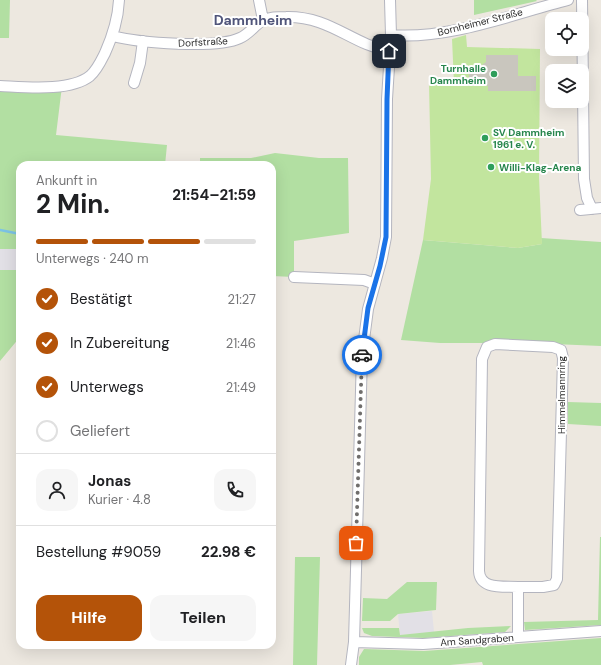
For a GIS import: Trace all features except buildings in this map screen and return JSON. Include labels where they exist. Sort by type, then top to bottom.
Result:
[{"type":"street","points":[[0,86],[55,86],[77,82],[87,78],[94,72],[113,36],[119,0]]},
{"type":"street","points":[[259,0],[262,20],[286,17],[313,20],[334,27],[379,49],[389,51]]},
{"type":"street","points":[[352,665],[354,642],[361,374],[366,322],[386,237],[387,99],[391,35],[390,0]]},
{"type":"street","name":"Bornheimer Straße","points":[[391,35],[435,34],[473,26],[568,0]]},
{"type":"street","points":[[582,0],[584,179],[587,198],[597,209]]},
{"type":"street","name":"Dorfstraße","points":[[113,36],[143,41],[177,43],[225,42],[241,38],[262,20]]},
{"type":"street","points":[[134,83],[140,63],[143,41]]},
{"type":"street","points":[[580,210],[597,209]]},
{"type":"street","points":[[294,277],[360,280],[375,284]]},
{"type":"street","name":"Himmelmannring","points":[[495,344],[553,347],[561,350],[563,358],[557,579],[554,584],[548,586],[518,587],[487,585],[482,582],[479,575],[482,359],[487,347],[495,344]]},
{"type":"street","points":[[518,587],[518,637]]},
{"type":"street","name":"Am Sandgraben","points":[[354,642],[423,644],[601,631]]},
{"type":"shaded area","points":[[0,249],[16,249],[16,270],[0,270]]},
{"type":"shaded area","points":[[432,611],[434,632],[400,635],[398,614]]},
{"type":"green space","points":[[0,0],[10,0],[9,38],[0,38]]},
{"type":"green space","points":[[474,0],[536,0],[537,1],[474,15]]},
{"type":"green space","name":"SV Dammheim 1961 e. V.","points":[[466,35],[467,47],[540,49],[539,177],[542,244],[518,248],[423,240],[431,179],[429,83],[454,83],[452,39]]},
{"type":"green space","points":[[0,86],[62,86],[56,135],[167,145],[165,161],[16,161],[16,249],[0,249]]},
{"type":"green space","points":[[275,153],[319,158],[348,158],[349,233],[294,241],[294,277],[276,276],[276,161],[200,161],[200,158],[251,158]]},
{"type":"green space","points":[[541,238],[601,242],[601,346],[529,343],[440,343],[401,340],[423,240],[518,248],[542,244]]},
{"type":"green space","points":[[0,270],[16,270],[16,342],[0,361]]},
{"type":"green space","points":[[568,402],[601,403],[601,426],[568,424]]},
{"type":"green space","points":[[600,537],[601,625],[525,630],[524,622],[598,620]]},
{"type":"green space","points":[[295,557],[320,557],[317,665],[293,665]]},
{"type":"green space","points":[[407,582],[437,582],[436,610],[398,614],[390,621],[362,621],[363,598],[387,599]]},
{"type":"green space","points":[[511,626],[505,632],[425,638],[372,636],[364,633],[362,628],[399,628],[400,635],[468,628]]},
{"type":"green space","points":[[601,638],[601,665],[483,665],[482,662],[450,665],[359,665],[359,657],[364,649],[424,651]]},
{"type":"waterway","points":[[0,230],[16,233]]},
{"type":"way so far","points":[[356,543],[362,355]]},
{"type":"place","name":"Turnhalle Dammheim","points":[[494,74]]},
{"type":"place","name":"SV Dammheim 1961 e. V.","points":[[485,138]]},
{"type":"place","name":"Willi-Klag-Arena","points":[[491,167]]},
{"type":"district","name":"Dammheim","points":[[253,20]]},
{"type":"route","points":[[362,355],[368,308],[380,266],[386,237],[387,99],[389,51]]}]
